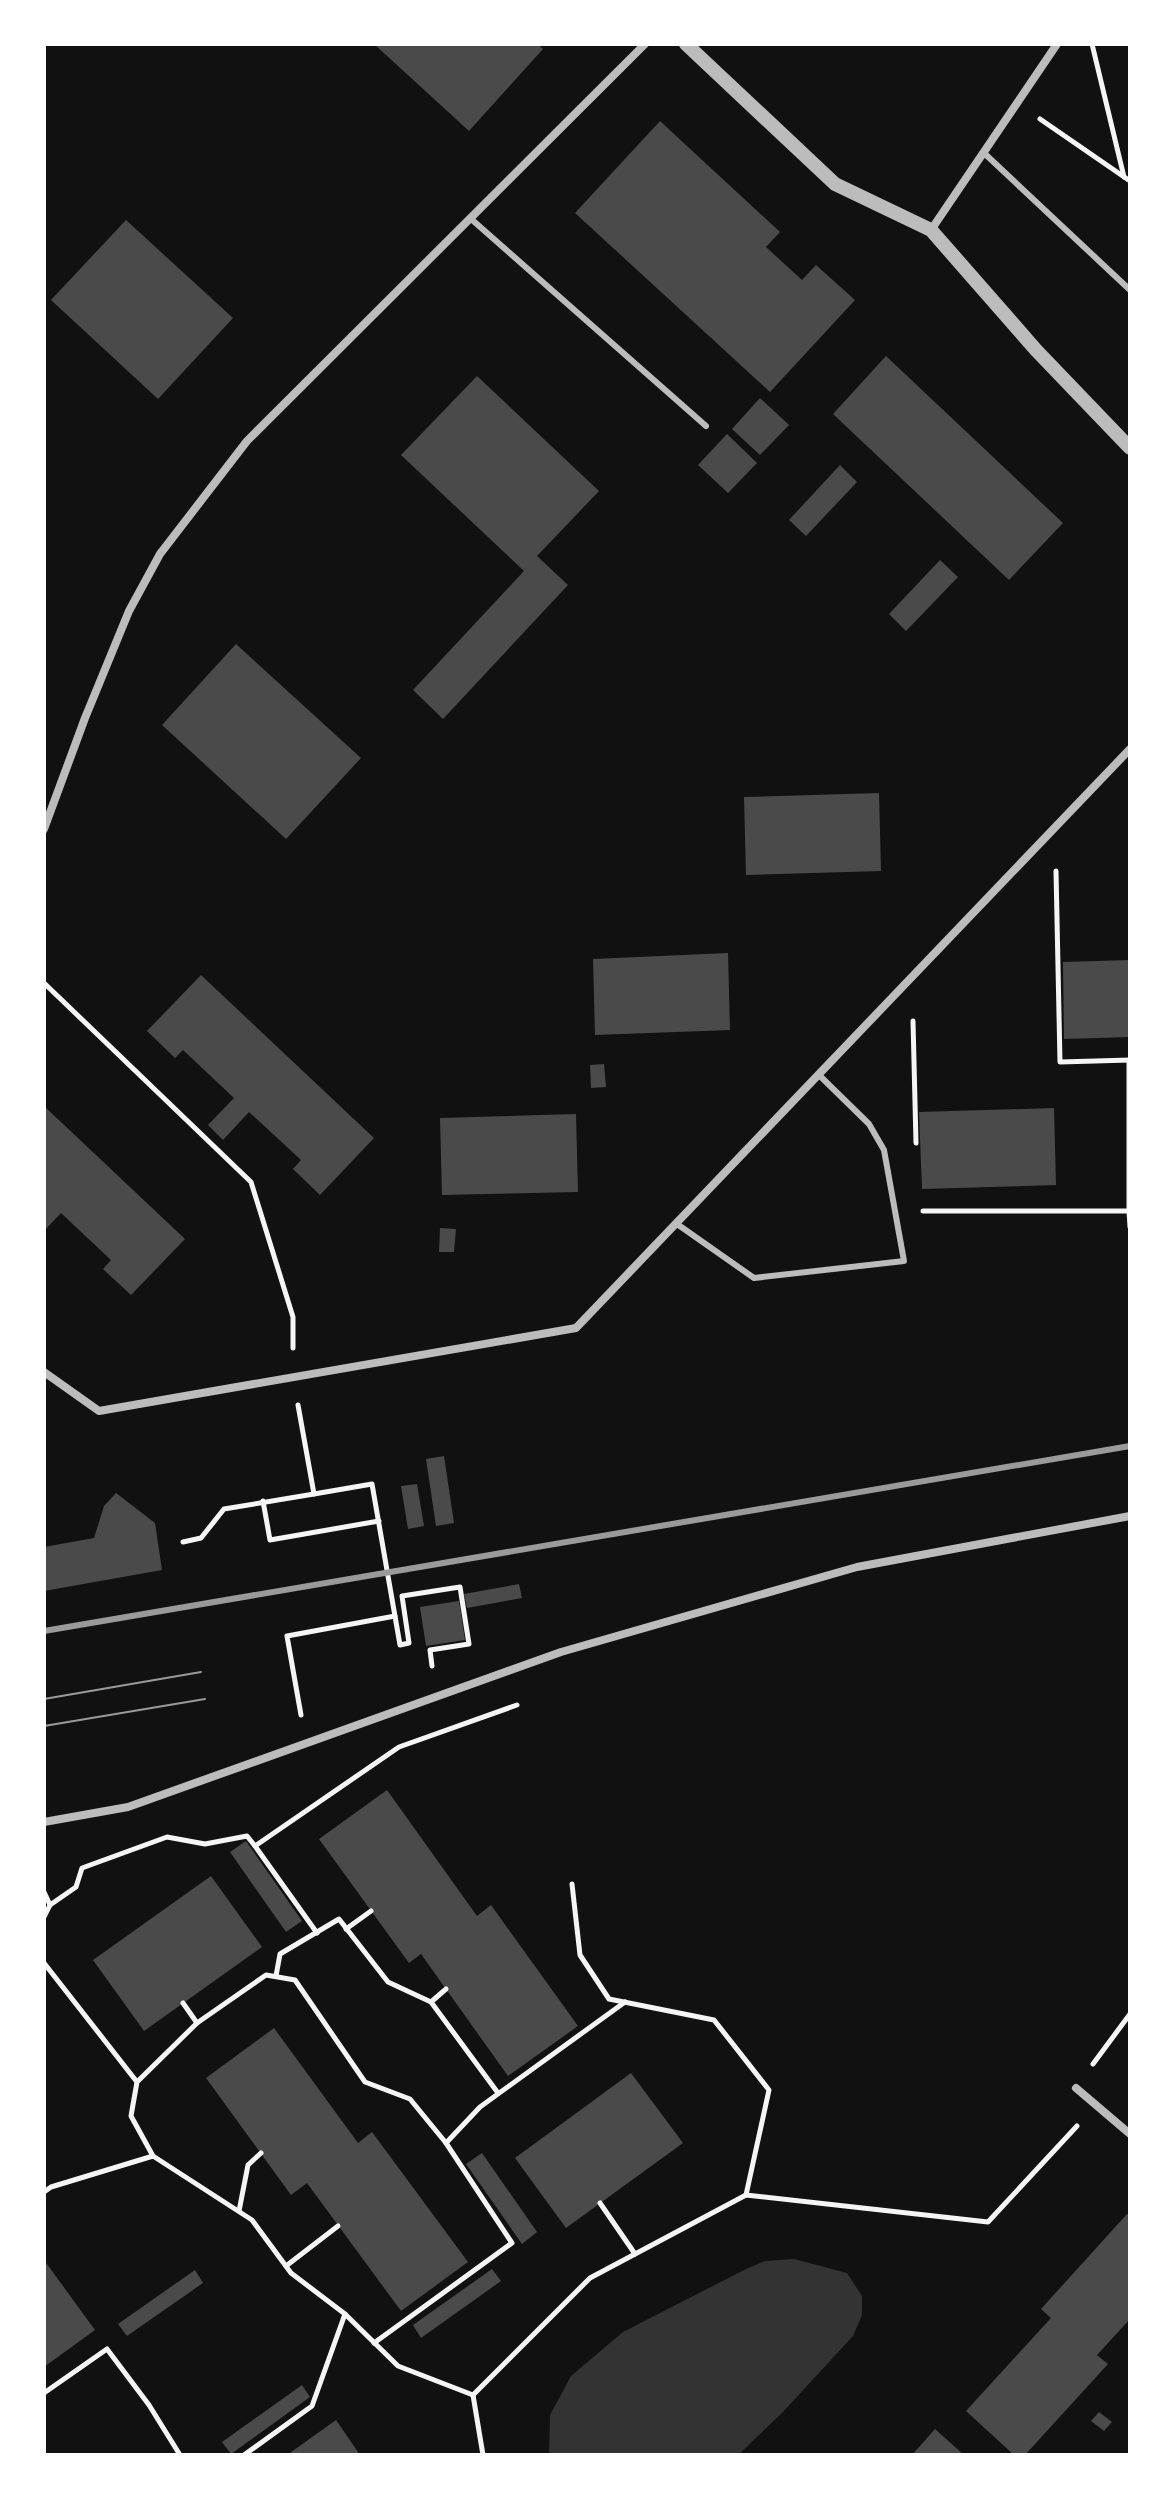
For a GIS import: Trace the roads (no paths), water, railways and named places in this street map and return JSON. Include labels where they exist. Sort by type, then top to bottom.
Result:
[{"type":"street","points":[[44,829],[124,624],[160,554],[247,441],[645,44]]},
{"type":"street","points":[[686,44],[835,184],[931,230],[1036,350],[1130,448]]},
{"type":"street","points":[[931,230],[1057,44]]},
{"type":"street","points":[[44,1372],[99,1411],[576,1328],[1130,749]]},
{"type":"street","points":[[44,1822],[128,1807],[561,1652],[857,1567],[1130,1516]]},
{"type":"street","points":[[1076,2088],[1130,2134]]},
{"type":"lane","points":[[984,153],[1130,290]]},
{"type":"lane","points":[[470,218],[706,426]]},
{"type":"lane","points":[[677,1224],[754,1278],[904,1261],[884,1150],[869,1124],[819,1075]]},
{"type":"tram line","points":[[44,1699],[201,1672]]},
{"type":"tram line","points":[[44,1726],[205,1699]]},
{"type":"railway","points":[[44,1631],[1130,1446]]}]
